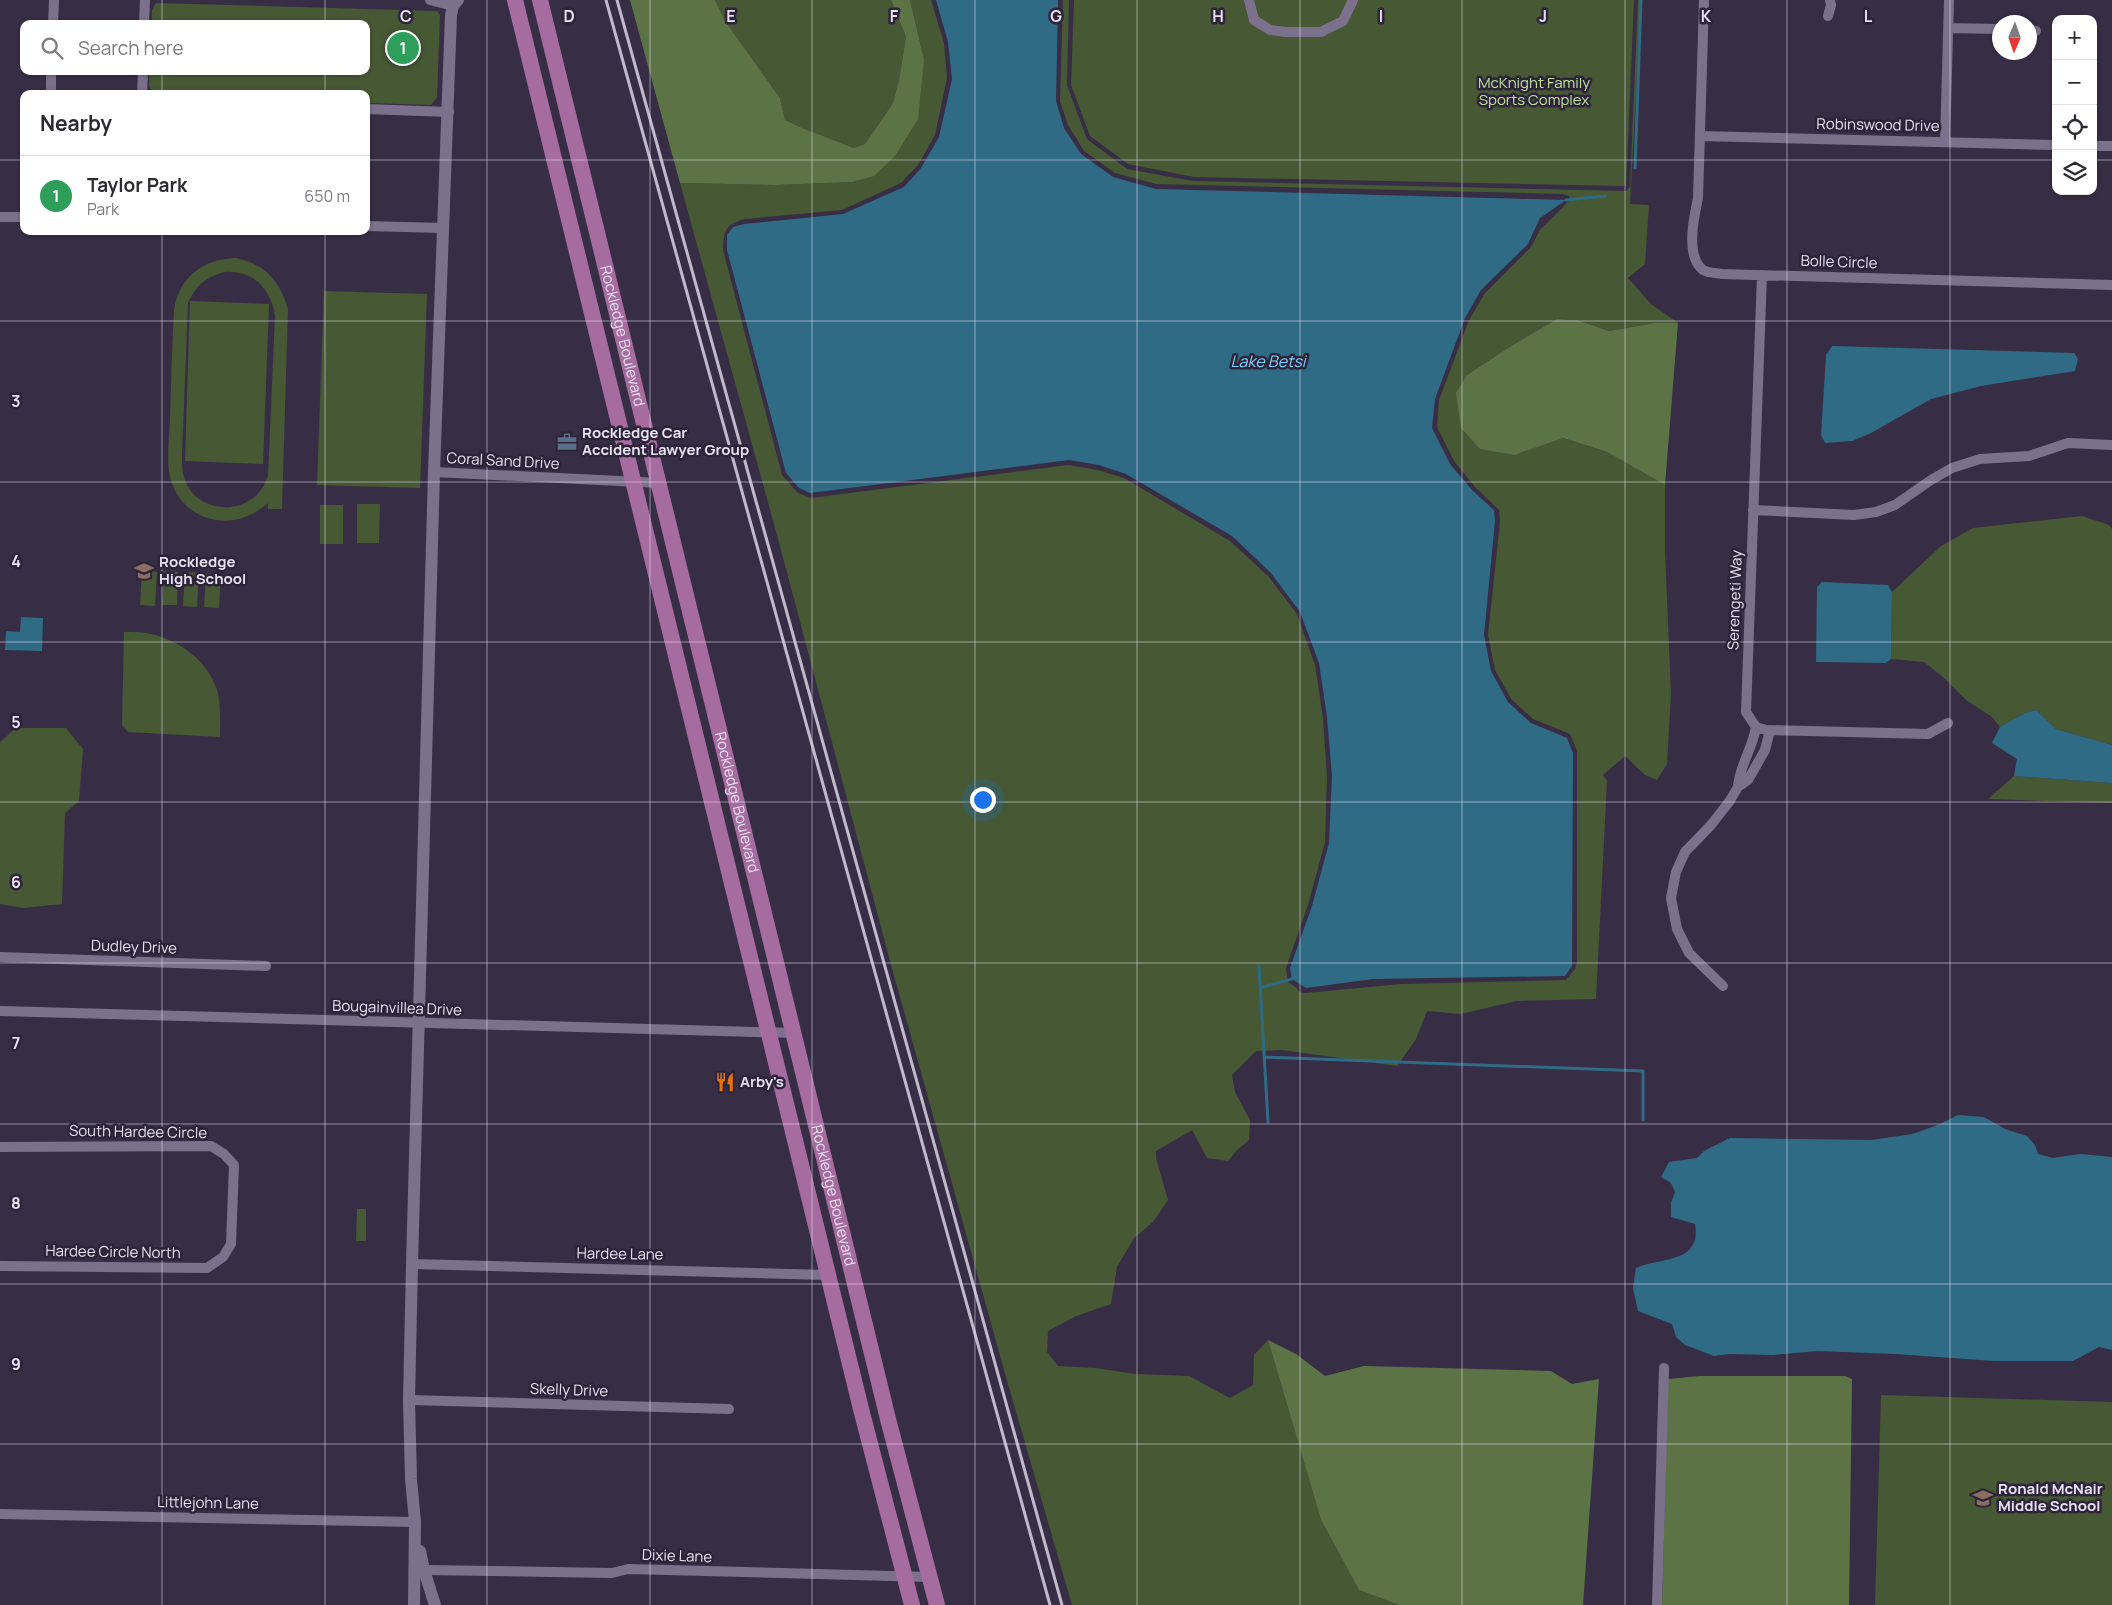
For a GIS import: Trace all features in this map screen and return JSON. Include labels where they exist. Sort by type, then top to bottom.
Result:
[{"type":"main road","name":"Rockledge Boulevard","points":[[515,0],[573,229],[828,1275],[912,1605]]},
{"type":"main road","name":"Rockledge Boulevard","points":[[540,0],[606,261],[861,1306],[937,1605]]},
{"type":"main road","points":[[573,229],[589,252],[597,259],[606,261]]},
{"type":"main road","points":[[584,275],[599,285],[619,316]]},
{"type":"main road","points":[[684,684],[697,700],[716,714]]},
{"type":"main road","points":[[700,752],[717,765],[734,786]]},
{"type":"main road","points":[[828,1275],[842,1283],[861,1306]]},
{"type":"street","points":[[53,20],[54,0]]},
{"type":"street","points":[[144,20],[145,0]]},
{"type":"street","points":[[430,0],[454,7],[434,472],[408,1400],[411,1479],[415,1522],[424,1570],[435,1605]]},
{"type":"street","points":[[1250,0],[1254,20],[1270,30],[1286,32],[1322,32],[1343,21],[1353,0]]},
{"type":"street","name":"Bolle Circle","points":[[1704,0],[1698,198],[1693,219],[1692,254],[1696,263],[1707,272],[2112,285]]},
{"type":"street","points":[[1828,16],[1831,6],[1830,0]]},
{"type":"street","points":[[1945,142],[1949,0]]},
{"type":"street","points":[[1949,28],[1992,29]]},
{"type":"street","points":[[51,75],[51,90]]},
{"type":"street","points":[[142,90],[143,75]]},
{"type":"street","points":[[370,108],[449,112]]},
{"type":"street","name":"Robinswood Drive","points":[[1700,136],[2052,145]]},
{"type":"street","points":[[2097,146],[2112,146]]},
{"type":"street","points":[[0,217],[20,217]]},
{"type":"street","points":[[370,226],[443,228]]},
{"type":"street","name":"Serengeti Way","points":[[1756,727],[1746,712],[1762,275]]},
{"type":"street","points":[[1753,510],[1854,514],[1876,512],[1895,505],[1952,468],[1980,459],[2028,456],[2068,443],[2112,445]]},
{"type":"street","name":"Coral Sand Drive","points":[[434,472],[660,483]]},
{"type":"street","points":[[1738,787],[1738,774],[1755,737],[1756,727],[1770,730],[1928,734],[1948,723]]},
{"type":"street","points":[[1723,986],[1704,970],[1689,953],[1677,929],[1671,898],[1676,872],[1686,852],[1711,825],[1738,787],[1748,780],[1765,750],[1770,730]]},
{"type":"street","name":"Dudley Drive","points":[[0,957],[266,966]]},
{"type":"street","name":"Bougainvillea Drive","points":[[0,1011],[794,1033]]},
{"type":"street","name":"South Hardee Circle","points":[[0,1147],[211,1146],[224,1154],[234,1165],[231,1244],[223,1257]]},
{"type":"street","name":"Hardee Circle North","points":[[0,1266],[207,1268],[223,1257]]},
{"type":"street","name":"Hardee Lane","points":[[412,1264],[828,1275]]},
{"type":"street","points":[[1657,1605],[1664,1368]]},
{"type":"street","name":"Skelly Drive","points":[[408,1400],[729,1409]]},
{"type":"street","name":"Littlejohn Lane","points":[[0,1514],[415,1522]]},
{"type":"street","points":[[414,1605],[415,1522]]},
{"type":"street","name":"Dixie Lane","points":[[424,1570],[612,1573],[628,1569],[929,1577]]},
{"type":"green space","points":[[630,0],[715,0],[725,21],[780,98],[785,120],[854,148],[865,144],[893,103],[906,37],[891,0],[910,0],[924,59],[918,119],[895,156],[874,176],[852,182],[776,185],[680,183]]},
{"type":"green space","points":[[715,0],[891,0],[906,37],[899,80],[893,103],[865,144],[854,148],[785,120],[780,98],[725,21]]},
{"type":"green space","points":[[910,0],[931,0],[944,43],[947,78],[935,135],[918,165],[901,183],[842,210],[744,219],[729,226],[725,233],[723,250],[782,475],[798,493],[811,498],[1068,465],[1098,470],[1124,478],[1230,541],[1268,576],[1297,614],[1315,665],[1323,718],[1327,777],[1325,842],[1308,905],[1286,968],[1288,982],[1297,988],[1299,992],[1306,993],[1401,984],[1566,980],[1575,969],[1577,962],[1577,751],[1570,734],[1533,719],[1511,699],[1495,670],[1488,635],[1500,522],[1499,510],[1475,487],[1454,461],[1437,427],[1439,400],[1469,320],[1485,293],[1531,247],[1540,230],[1570,200],[1569,196],[1563,194],[1156,184],[1115,173],[1084,151],[1068,125],[1060,101],[1063,0],[1069,0],[1067,85],[1087,139],[1127,169],[1193,181],[1626,191],[1630,187],[1638,0],[1641,0],[1630,204],[1649,205],[1645,264],[1628,278],[1651,304],[1678,323],[1655,323],[1609,331],[1577,320],[1557,319],[1467,375],[1515,455],[1562,438],[1607,452],[1665,485],[1665,552],[1671,694],[1667,764],[1657,780],[1645,775],[1625,756],[1603,775],[1607,781],[1596,999],[1517,1001],[1460,1014],[1427,1011],[1416,1039],[1397,1066],[1282,1050],[1256,1051],[1232,1075],[1235,1092],[1250,1120],[1249,1140],[1228,1161],[1207,1158],[1192,1130],[1156,1151],[1156,1158],[1168,1200],[1153,1222],[1134,1238],[1117,1267],[1111,1304],[1076,1316],[1048,1331],[1047,1352],[1058,1366],[1095,1368],[1136,1374],[1189,1376],[1230,1398],[1253,1385],[1254,1355],[1268,1340],[1321,1520],[1359,1590],[1399,1605],[1072,1605],[1006,1377],[890,961],[777,535],[680,183],[776,185],[852,182],[924,59]]},
{"type":"green space","name":"McKnight Family Sports Complex","points":[[1074,0],[1634,0],[1626,186],[1194,177],[1128,164],[1090,136],[1071,85]]},
{"type":"green space","points":[[156,3],[437,11],[440,15],[437,97],[431,105],[370,103],[370,90],[151,90],[149,75],[370,75],[370,20],[152,20],[152,10]]},
{"type":"green space","points":[[236,258],[263,269],[281,290],[288,309],[282,509],[268,509],[268,503],[244,518],[224,521],[202,516],[185,504],[173,486],[169,471],[168,454],[174,310],[177,298],[181,288],[194,272],[203,266],[224,259]],"holes":[[[224,272],[234,272],[252,278],[265,289],[273,306],[275,316],[268,476],[261,490],[253,498],[233,507],[224,507],[215,506],[199,499],[192,493],[183,474],[182,455],[188,303],[202,283]]]},
{"type":"green space","points":[[324,291],[427,294],[420,488],[317,485]]},
{"type":"green space","points":[[190,301],[269,304],[263,464],[185,461]]},
{"type":"green space","points":[[1557,319],[1577,320],[1609,331],[1655,323],[1678,323],[1665,485],[1607,452],[1563,438],[1515,455],[1480,449],[1461,428],[1456,393],[1467,375]]},
{"type":"green space","points":[[357,504],[380,504],[379,543],[357,543]]},
{"type":"green space","points":[[320,505],[343,505],[343,544],[320,544]]},
{"type":"green space","points":[[2082,516],[2109,525],[2112,529],[2112,745],[2056,729],[2036,710],[2025,713],[2000,727],[1992,717],[1966,700],[1942,676],[1924,662],[1891,659],[1892,592],[1941,546],[1973,528]]},
{"type":"green space","points":[[142,571],[157,572],[155,606],[140,605]]},
{"type":"green space","points":[[164,571],[178,572],[177,605],[162,605]]},
{"type":"green space","points":[[185,572],[199,573],[197,607],[183,606]]},
{"type":"green space","points":[[206,573],[221,574],[219,608],[204,607]]},
{"type":"green space","points":[[124,632],[145,633],[162,637],[182,647],[200,661],[213,680],[217,690],[220,707],[220,737],[128,732],[122,725]]},
{"type":"green space","points":[[16,728],[66,728],[83,749],[79,801],[65,813],[62,904],[23,908],[0,904],[0,742]]},
{"type":"green space","points":[[2014,776],[2112,783],[2112,803],[1988,799]]},
{"type":"green space","points":[[357,1209],[366,1209],[366,1241],[356,1241]]},
{"type":"green space","points":[[1268,1340],[1296,1354],[1325,1376],[1364,1366],[1551,1371],[1572,1384],[1599,1379],[1583,1605],[1399,1605],[1359,1590],[1321,1520]]},
{"type":"green space","points":[[1700,1376],[1845,1376],[1852,1379],[1849,1605],[1662,1605],[1668,1379]]},
{"type":"green space","name":"Ronald McNair Middle School","points":[[1881,1395],[2112,1402],[2112,1605],[1875,1605]]},
{"type":"water","name":"Lake Betsi","points":[[936,0],[1058,0],[1056,101],[1064,128],[1081,154],[1113,177],[1156,189],[1566,200],[1540,218],[1528,244],[1481,290],[1465,318],[1435,399],[1432,428],[1450,464],[1472,490],[1494,510],[1495,521],[1484,635],[1491,671],[1508,702],[1531,723],[1567,738],[1573,753],[1572,966],[1565,976],[1373,979],[1306,988],[1292,979],[1290,968],[1312,906],[1329,843],[1332,776],[1327,717],[1319,663],[1300,612],[1271,573],[1232,536],[1126,474],[1099,465],[1069,460],[810,493],[799,488],[786,473],[727,250],[727,235],[733,227],[744,224],[843,214],[904,187],[921,168],[939,137],[952,79],[948,42]]},
{"type":"water","points":[[1832,346],[2074,353],[2078,359],[2075,371],[1981,386],[1931,399],[1871,433],[1852,441],[1825,443],[1821,435],[1826,355]]},
{"type":"water","points":[[1822,582],[1888,585],[1892,592],[1891,659],[1886,663],[1816,662],[1817,587]]},
{"type":"water","points":[[21,617],[43,618],[42,651],[5,650],[6,631],[20,632]]},
{"type":"water","points":[[2036,710],[2056,729],[2112,745],[2112,783],[2014,776],[2017,759],[1992,743],[2000,727],[2025,713]]},
{"type":"water","points":[[1958,1115],[1984,1117],[2005,1129],[2027,1136],[2035,1145],[2038,1154],[2053,1158],[2080,1154],[2112,1157],[2112,1350],[2099,1347],[2073,1361],[1994,1361],[1818,1351],[1773,1355],[1729,1354],[1714,1356],[1685,1345],[1676,1337],[1672,1324],[1638,1311],[1633,1288],[1636,1268],[1686,1253],[1692,1246],[1695,1237],[1695,1224],[1671,1217],[1671,1203],[1675,1192],[1671,1183],[1661,1177],[1669,1162],[1697,1158],[1704,1151],[1730,1138],[1871,1140],[1913,1134]]},
{"type":"waterway","points":[[1635,168],[1641,0]]},
{"type":"waterway","points":[[1566,200],[1605,196]]},
{"type":"waterway","points":[[1259,966],[1268,1122]]},
{"type":"waterway","points":[[1260,988],[1292,979]]},
{"type":"waterway","points":[[1264,1057],[1643,1071],[1643,1120]]},
{"type":"railway","points":[[606,0],[1050,1605]]},
{"type":"railway","points":[[617,0],[1062,1605]]},
{"type":"place","name":"Taylor Park","points":[[403,48]]},
{"type":"place","name":"Rockledge Car Accident Lawyer Group","points":[[567,442]]},
{"type":"place","name":"Rockledge High School","points":[[144,571]]},
{"type":"place","name":"Arby's","points":[[725,1082]]},
{"type":"place","name":"Ronald McNair Middle School","points":[[1983,1498]]}]
